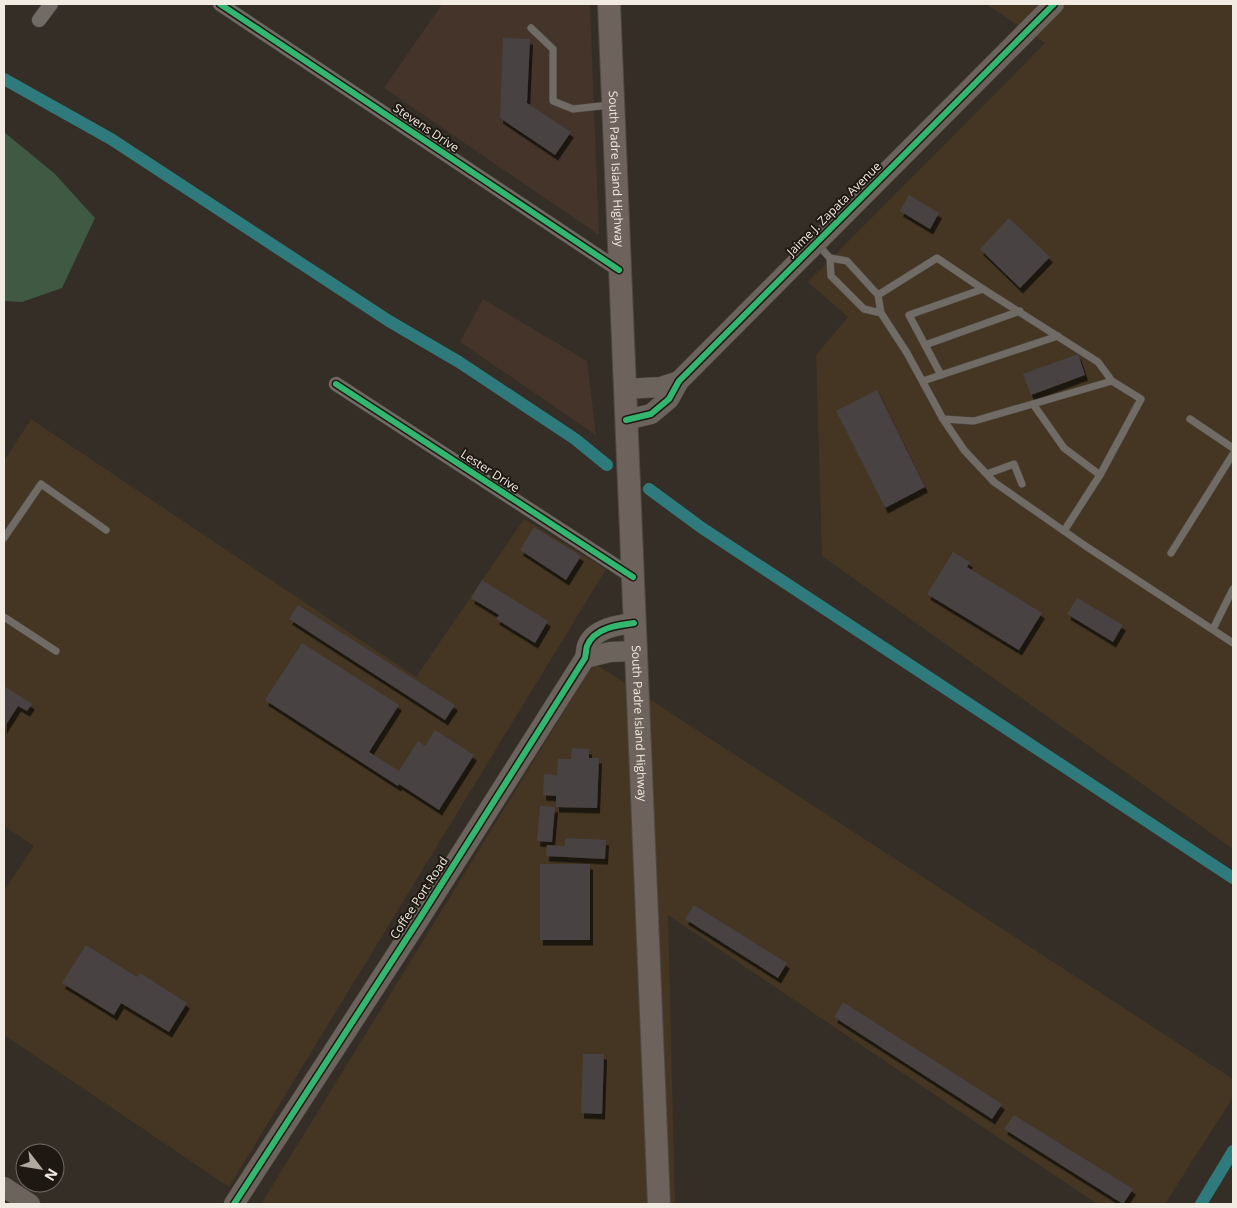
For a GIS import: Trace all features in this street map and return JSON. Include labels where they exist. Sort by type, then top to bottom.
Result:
[{"type":"main road","name":"South Padre Island Highway","points":[[609,4],[659,1204]]},
{"type":"street","points":[[39,20],[51,4]]},
{"type":"street","name":"Stevens Drive","points":[[220,4],[619,270]]},
{"type":"street","name":"Jaime J. Zapata Avenue","points":[[626,420],[651,414],[669,399],[679,381],[1054,4]]},
{"type":"street","points":[[624,389],[661,387],[679,381]]},
{"type":"street","name":"Lester Drive","points":[[336,384],[633,577]]},
{"type":"street","name":"Coffee Port Road","points":[[234,1204],[420,918],[585,658],[587,644],[598,633],[609,627],[634,622]]},
{"type":"street","points":[[585,658],[610,652],[635,650]]},
{"type":"street","points":[[4,1187],[30,1204]]},
{"type":"lane","points":[[531,28],[553,49],[553,101],[572,109],[613,105]]},
{"type":"lane","points":[[816,243],[830,258],[847,261],[878,295],[881,313],[907,352],[943,419],[964,450],[994,482],[1064,531],[1233,643]]},
{"type":"lane","points":[[830,258],[831,276],[864,309],[881,313]]},
{"type":"lane","points":[[878,295],[937,258],[1098,362],[1112,381],[1141,399],[1100,475],[1064,531]]},
{"type":"lane","points":[[941,375],[909,314],[983,289]]},
{"type":"lane","points":[[925,344],[1020,311]]},
{"type":"lane","points":[[923,381],[1058,336]]},
{"type":"lane","points":[[943,419],[974,421],[1112,381]]},
{"type":"lane","points":[[1033,404],[1064,448],[1100,475]]},
{"type":"lane","points":[[1190,419],[1233,448]]},
{"type":"lane","points":[[1171,553],[1233,454]]},
{"type":"lane","points":[[987,474],[1014,464],[1022,484]]},
{"type":"lane","points":[[4,538],[41,484],[106,530]]},
{"type":"lane","points":[[1213,630],[1233,589]]},
{"type":"lane","points":[[4,617],[56,651]]},
{"type":"shaded area","points":[[442,4],[590,4],[599,235],[384,88]]},
{"type":"shaded area","points":[[986,4],[1233,4],[1233,849],[822,556],[816,355],[848,317],[808,282],[1045,43]]},
{"type":"shaded area","points":[[483,299],[587,361],[596,435],[460,342]]},
{"type":"shaded area","points":[[31,419],[416,677],[524,519],[606,569],[229,1187],[4,1035],[4,891],[34,846],[4,826],[4,461]]},
{"type":"shaded area","points":[[594,663],[1233,1079],[1233,1097],[1165,1204],[1097,1204],[668,915],[675,1204],[261,1204]]},
{"type":"green space","points":[[4,132],[55,174],[95,218],[62,288],[22,302],[4,301]]},
{"type":"building","points":[[503,38],[530,39],[527,103],[571,132],[555,155],[500,118]]},
{"type":"building","points":[[909,195],[939,213],[930,229],[900,211]]},
{"type":"building","points":[[1009,218],[1050,257],[1020,288],[980,249]]},
{"type":"building","points":[[1078,354],[1085,375],[1031,395],[1023,374]]},
{"type":"building","points":[[877,390],[925,487],[885,508],[836,411]]},
{"type":"building","points":[[534,527],[581,556],[566,580],[520,550]]},
{"type":"building","points":[[953,552],[970,562],[967,567],[1042,613],[1019,650],[927,594]]},
{"type":"building","points":[[482,580],[548,621],[535,643],[496,619],[499,615],[471,598]]},
{"type":"building","points":[[1077,598],[1123,625],[1113,642],[1067,614]]},
{"type":"building","points":[[298,605],[455,705],[445,720],[289,619]]},
{"type":"building","points":[[302,643],[399,705],[369,752],[399,771],[418,741],[425,746],[435,730],[474,755],[439,810],[399,784],[398,786],[265,700]]},
{"type":"building","points":[[4,686],[32,704],[27,711],[18,706],[4,728]]},
{"type":"building","points":[[572,748],[589,749],[589,758],[599,758],[597,808],[556,807],[556,796],[543,795],[544,774],[557,775],[558,759],[571,759]]},
{"type":"building","points":[[540,806],[555,807],[552,842],[537,841]]},
{"type":"building","points":[[565,838],[606,840],[605,859],[546,856],[547,845],[565,846]]},
{"type":"building","points":[[540,864],[590,864],[590,940],[540,940]]},
{"type":"building","points":[[694,905],[787,963],[778,978],[685,919]]},
{"type":"building","points":[[86,945],[137,977],[140,973],[187,1003],[169,1032],[121,1003],[114,1015],[62,983]]},
{"type":"building","points":[[843,1002],[1002,1104],[992,1119],[834,1017]]},
{"type":"building","points":[[583,1054],[604,1054],[602,1114],[581,1113]]},
{"type":"building","points":[[1014,1115],[1133,1189],[1123,1204],[1004,1129]]},
{"type":"waterway","points":[[4,79],[111,139],[389,321],[459,362],[575,439],[607,465]]},
{"type":"waterway","points":[[649,489],[702,528],[1233,878]]},
{"type":"waterway","points":[[1201,1204],[1233,1151]]},
{"type":"cycle path","points":[[220,4],[619,270]]},
{"type":"cycle path","points":[[626,420],[651,414],[669,399],[679,381],[1054,4]]},
{"type":"cycle path","points":[[336,384],[633,577]]},
{"type":"cycle path","points":[[234,1204],[420,918],[585,658],[590,640],[607,628],[634,623]]}]
